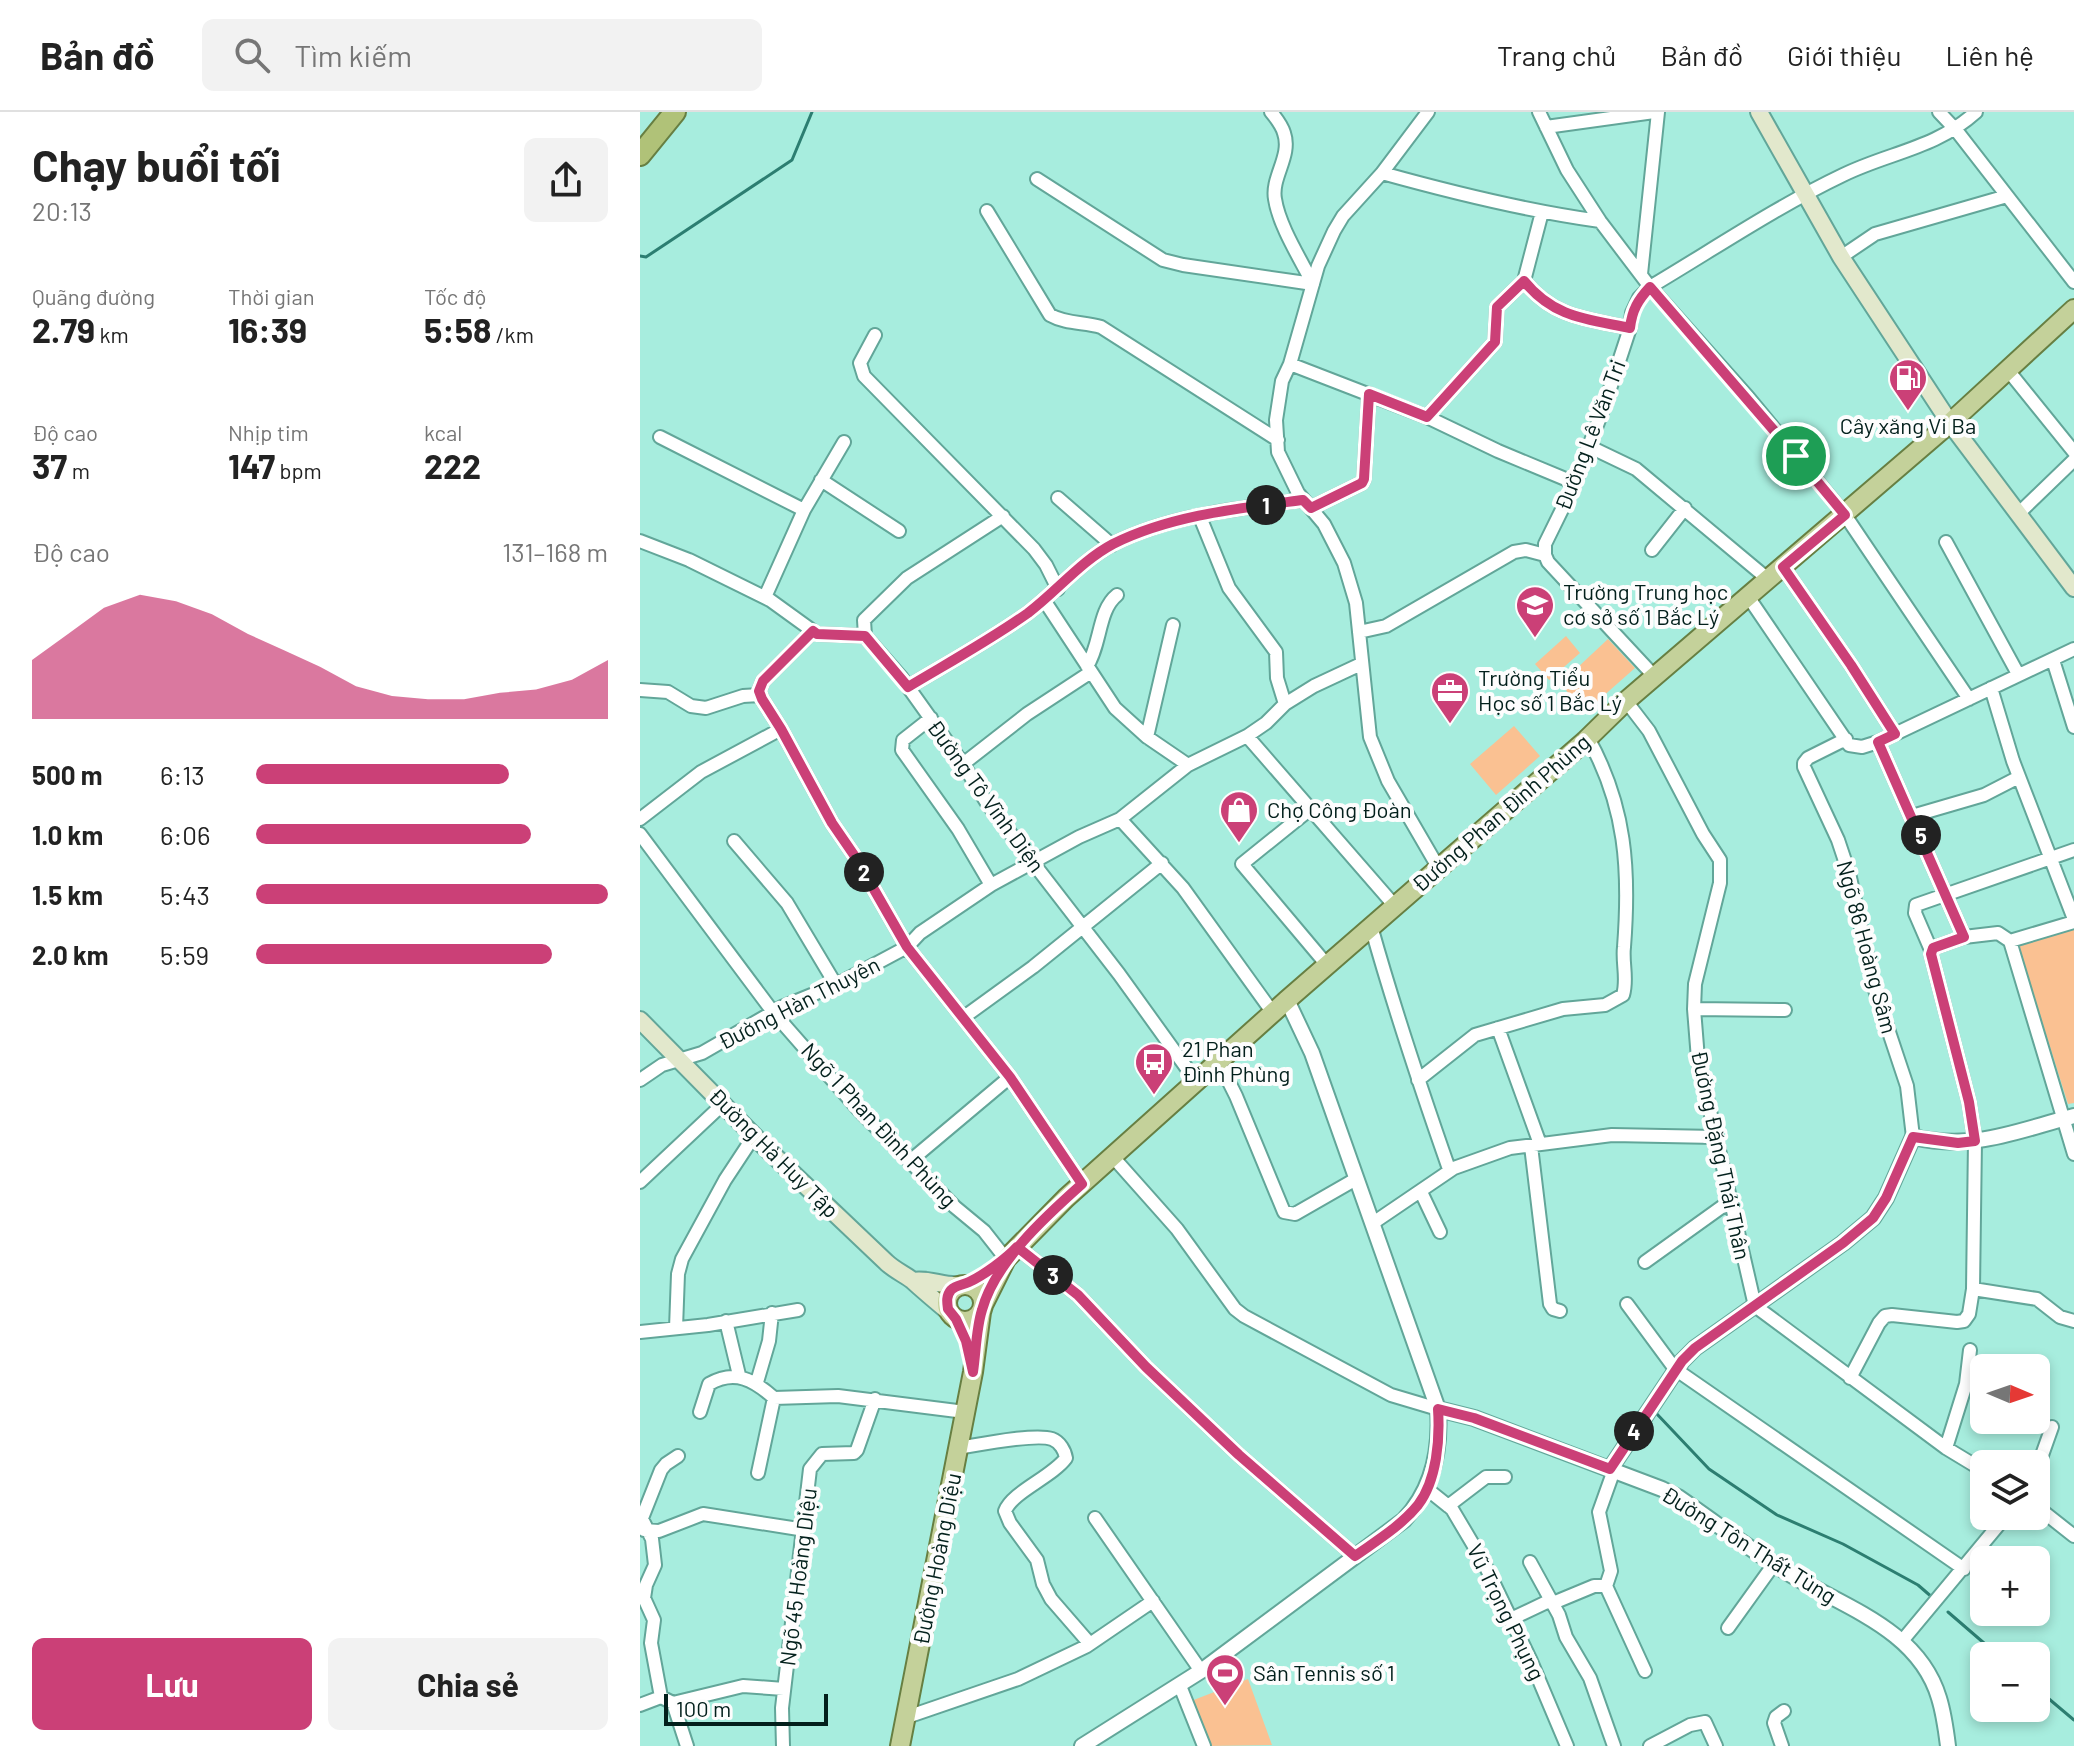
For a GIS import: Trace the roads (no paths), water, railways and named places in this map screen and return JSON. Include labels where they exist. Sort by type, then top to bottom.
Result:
[{"type":"highway","points":[[640,155],[675,112]]},
{"type":"main road","points":[[1759,112],[1841,257],[1950,423],[2074,588]]},
{"type":"main road","name":"Đường Phan Đình Phùng","points":[[962,1284],[1012,1253],[1082,1184],[1280,1006],[1588,738],[1626,701],[1950,423],[2074,309]]},
{"type":"main road","name":"Đường Hà Huy Tập","points":[[640,1020],[754,1136],[886,1262],[953,1316]]},
{"type":"main road","name":"Đường Phan Đình Phùng","points":[[982,1308],[1012,1253]]},
{"type":"main road","points":[[913,1281],[921,1279],[943,1285],[962,1284],[972,1285],[980,1292],[982,1308],[970,1320],[953,1316],[947,1305],[948,1295],[962,1284]]},
{"type":"main road","name":"Đường Hoàng Diệu","points":[[900,1746],[973,1372],[982,1308]]},
{"type":"main road","name":"Đường Hoàng Diệu","points":[[953,1316],[966,1341],[973,1372]]},
{"type":"street","points":[[1271,112],[1284,131],[1286,148],[1274,192],[1276,207],[1313,284]]},
{"type":"street","points":[[1428,112],[1382,173],[1343,216],[1327,246],[1277,403],[1278,452],[1307,504],[1324,524],[1344,563],[1356,603],[1370,737],[1388,781],[1438,867]]},
{"type":"street","points":[[1539,112],[1575,185],[1600,221],[1650,287],[1748,397],[1845,515],[1969,699]]},
{"type":"street","points":[[1546,127],[1656,112],[1641,274]]},
{"type":"street","points":[[1939,112],[2074,282]]},
{"type":"street","name":"Đường Lê Văn Tri","points":[[1545,555],[1545,544],[1575,483],[1605,404],[1632,313],[1650,287],[1804,195],[1846,173],[1956,130],[1976,112]]},
{"type":"street","points":[[1382,173],[1446,191],[1600,221]]},
{"type":"street","points":[[1037,179],[1163,260],[1313,284]]},
{"type":"street","points":[[1841,257],[1875,234],[2007,196]]},
{"type":"street","points":[[987,211],[1050,315],[1058,320],[1101,327],[1278,440]]},
{"type":"street","points":[[1427,417],[1495,342],[1497,307],[1524,281],[1542,212]]},
{"type":"street","points":[[1524,281],[1542,300],[1569,316],[1630,328]]},
{"type":"street","points":[[875,335],[860,363],[864,376],[1003,516],[1046,565],[1058,589]]},
{"type":"street","points":[[1290,364],[1427,417],[1575,483]]},
{"type":"street","points":[[2007,369],[2074,452]]},
{"type":"street","points":[[908,687],[1044,600],[1095,554],[1112,545],[1144,531],[1200,517],[1307,504],[1362,483],[1369,394]]},
{"type":"street","points":[[660,437],[804,510]]},
{"type":"street","points":[[765,597],[804,510],[844,442]]},
{"type":"street","points":[[1588,446],[1636,469],[1769,580]]},
{"type":"street","points":[[2018,514],[2074,460]]},
{"type":"street","points":[[821,480],[899,531]]},
{"type":"street","points":[[1058,498],[1112,545]]},
{"type":"street","points":[[1652,550],[1685,508]]},
{"type":"street","points":[[640,541],[689,560],[765,597],[817,634],[865,636],[864,620],[907,578],[1003,516]]},
{"type":"street","points":[[1200,517],[1229,588],[1276,652],[1277,678],[1285,704]]},
{"type":"street","points":[[1946,542],[2018,674]]},
{"type":"street","points":[[1359,632],[1386,626],[1514,552],[1526,550],[1545,555],[1565,581],[1655,677]]},
{"type":"street","points":[[1783,567],[1895,734]]},
{"type":"street","points":[[963,764],[1089,669],[1109,603],[1117,595]]},
{"type":"street","points":[[1749,598],[1849,745],[1856,747],[1878,742],[2074,649]]},
{"type":"street","points":[[1044,600],[1115,708],[1147,737],[1188,765]]},
{"type":"street","points":[[1147,737],[1173,625]]},
{"type":"street","points":[[813,631],[763,681],[760,695],[907,947],[1010,1077],[1082,1184]]},
{"type":"street","name":"Đường Tô Vĩnh Diện","points":[[865,636],[908,687],[987,803],[1196,1081]]},
{"type":"street","points":[[2053,660],[2074,727]]},
{"type":"street","name":"Đường Hàn Thuyên","points":[[640,1080],[662,1065],[702,1053],[773,1012],[836,985],[907,947],[920,933],[991,885],[1032,861],[1120,819],[1188,765],[1247,736],[1285,704],[1314,686],[1361,664]]},
{"type":"street","points":[[1991,688],[2019,777],[2074,921],[2010,941]]},
{"type":"street","points":[[640,690],[668,692],[691,706],[706,708],[743,696],[760,695]]},
{"type":"street","name":"Đường Đặng Thái Thân","points":[[1626,701],[1649,731],[1720,860],[1720,883],[1695,984],[1694,1009],[1698,1059],[1755,1306]]},
{"type":"street","points":[[931,718],[903,740],[902,750],[958,829],[991,885]]},
{"type":"street","points":[[640,819],[701,772],[781,729]]},
{"type":"street","points":[[1247,736],[1394,905]]},
{"type":"street","points":[[1418,1080],[1475,1035],[1552,1011],[1599,1006],[1623,995],[1626,983],[1623,952],[1628,910],[1622,830],[1608,776],[1588,738]]},
{"type":"street","name":"Ngõ 86 Hoàng Sâm","points":[[1846,739],[1808,758],[1804,767],[1838,840],[1849,873],[1874,987],[1907,1086],[1913,1137]]},
{"type":"street","points":[[1878,742],[1964,937]]},
{"type":"street","points":[[1912,816],[1984,795],[2019,777]]},
{"type":"street","points":[[1309,810],[1242,864],[1327,965]]},
{"type":"street","points":[[1082,1746],[1180,1686],[1404,1520],[1419,1505],[1427,1489],[1440,1437],[1438,1409],[1312,1053],[1280,1006],[1229,954],[1204,915],[1162,863],[1120,819]]},
{"type":"street","name":"Ngõ 1 Phan Đình Phùng","points":[[640,834],[773,1012],[858,1109],[984,1231],[1012,1253],[1078,1295],[1146,1367],[1355,1556]]},
{"type":"street","points":[[734,841],[787,903],[836,985]]},
{"type":"street","points":[[1850,1378],[1885,1316],[1964,1321],[1969,1314],[1973,1289],[1975,1141],[1969,1102],[1931,950],[1915,907],[1946,892],[2074,850]]},
{"type":"street","points":[[964,1017],[1162,863]]},
{"type":"street","points":[[1371,926],[1393,1007],[1418,1080],[1449,1169],[1454,1168]]},
{"type":"street","points":[[1931,950],[1964,937],[1998,933],[2010,941],[2069,1117],[2074,1154]]},
{"type":"street","points":[[1694,1009],[1785,1010]]},
{"type":"street","points":[[1498,1028],[1536,1145],[1550,1304],[1560,1311]]},
{"type":"street","points":[[1219,1062],[1284,1212],[1295,1214],[1356,1179]]},
{"type":"street","points":[[910,1161],[1010,1077]]},
{"type":"street","points":[[640,1182],[723,1104]]},
{"type":"street","points":[[1645,1671],[1606,1586],[1611,1571],[1599,1512],[1612,1470],[1675,1369],[1695,1348],[1873,1218],[1886,1198],[1913,1137],[1958,1143],[1992,1140],[2069,1117]]},
{"type":"street","points":[[1373,1223],[1454,1168],[1510,1148],[1612,1135],[1716,1137]]},
{"type":"street","points":[[676,1328],[678,1274],[682,1259],[725,1180],[754,1136]]},
{"type":"street","points":[[1113,1157],[1169,1218],[1235,1309],[1244,1316],[1391,1395],[1438,1409]]},
{"type":"street","points":[[1421,1192],[1440,1232]]},
{"type":"street","points":[[1645,1262],[1730,1201]]},
{"type":"street","points":[[1973,1289],[2037,1299],[2060,1317],[2074,1321]]},
{"type":"street","points":[[1627,1304],[1675,1369],[1964,1569]]},
{"type":"street","points":[[1755,1306],[1970,1463]]},
{"type":"street","points":[[640,1332],[798,1310]]},
{"type":"street","points":[[757,1382],[769,1341],[772,1313]]},
{"type":"street","points":[[726,1321],[739,1375]]},
{"type":"street","points":[[1946,1448],[1966,1384],[1970,1350]]},
{"type":"street","points":[[700,1412],[709,1384],[739,1375],[757,1382],[774,1398],[838,1396],[965,1412]]},
{"type":"street","points":[[758,1473],[774,1398]]},
{"type":"street","name":"Ngõ 45 Hoàng Diệu","points":[[783,1746],[784,1689],[810,1469],[822,1454],[854,1453],[857,1450],[875,1399]]},
{"type":"street","name":"Đường Tôn Thất Tùng","points":[[1438,1409],[1474,1418],[1678,1497],[1774,1564],[1883,1627],[1913,1651],[1933,1682],[1939,1696],[1948,1746]]},
{"type":"street","points":[[2044,1450],[2052,1427]]},
{"type":"street","points":[[958,1448],[1036,1438],[1052,1439],[1062,1446],[1066,1458],[1062,1464],[1026,1492],[1011,1499],[1005,1511],[1010,1523],[1032,1550],[1051,1599],[1090,1644]]},
{"type":"street","points":[[642,1524],[661,1470],[678,1456]]},
{"type":"street","points":[[1448,1506],[1486,1477],[1505,1477]]},
{"type":"street","name":"Vũ Trọng Phụng","points":[[1427,1489],[1448,1506],[1484,1563],[1567,1746]]},
{"type":"street","points":[[642,1524],[659,1531],[703,1514],[805,1530]]},
{"type":"street","points":[[2050,1517],[2074,1536]]},
{"type":"street","points":[[1095,1518],[1201,1671]]},
{"type":"street","points":[[642,1524],[652,1539],[655,1565],[644,1598],[654,1620],[651,1643],[667,1700],[687,1746]]},
{"type":"street","points":[[1902,1641],[1995,1530]]},
{"type":"street","points":[[1530,1562],[1552,1602],[1566,1637],[1590,1678],[1614,1746]]},
{"type":"street","points":[[1728,1628],[1774,1564]]},
{"type":"street","points":[[1511,1619],[1594,1586],[1606,1586]]},
{"type":"street","points":[[907,1717],[998,1687],[1090,1644],[1153,1601]]},
{"type":"street","points":[[640,1705],[743,1686],[784,1689]]},
{"type":"street","points":[[1180,1686],[1204,1746]]},
{"type":"street","points":[[1782,1746],[1774,1723],[1784,1711]]},
{"type":"street","points":[[1650,1746],[1667,1742],[1690,1725],[1705,1722],[1716,1746]]},
{"type":"waterway","points":[[640,256],[646,257],[792,160],[812,112]]},
{"type":"waterway","points":[[1656,1413],[1709,1469],[1777,1515],[1843,1544],[1918,1585],[1933,1598]]},
{"type":"waterway","points":[[1948,1612],[1983,1642]]},
{"type":"waterway","points":[[2050,1700],[2074,1720]]},
{"type":"place","name":"Cây xăng Vi Ba","points":[[1908,412]]},
{"type":"place","name":"Trường Trung học cơ sở số 1 Bắc Lý","points":[[1535,639]]},
{"type":"place","name":"Trường Tiểu Học số 1 Bắc Lý","points":[[1450,725]]},
{"type":"place","name":"Chợ Công Đoàn","points":[[1239,844]]},
{"type":"place","name":"21 Phan Đình Phùng","points":[[1154,1096]]},
{"type":"place","name":"Sân Tennis số 1","points":[[1225,1707]]}]
